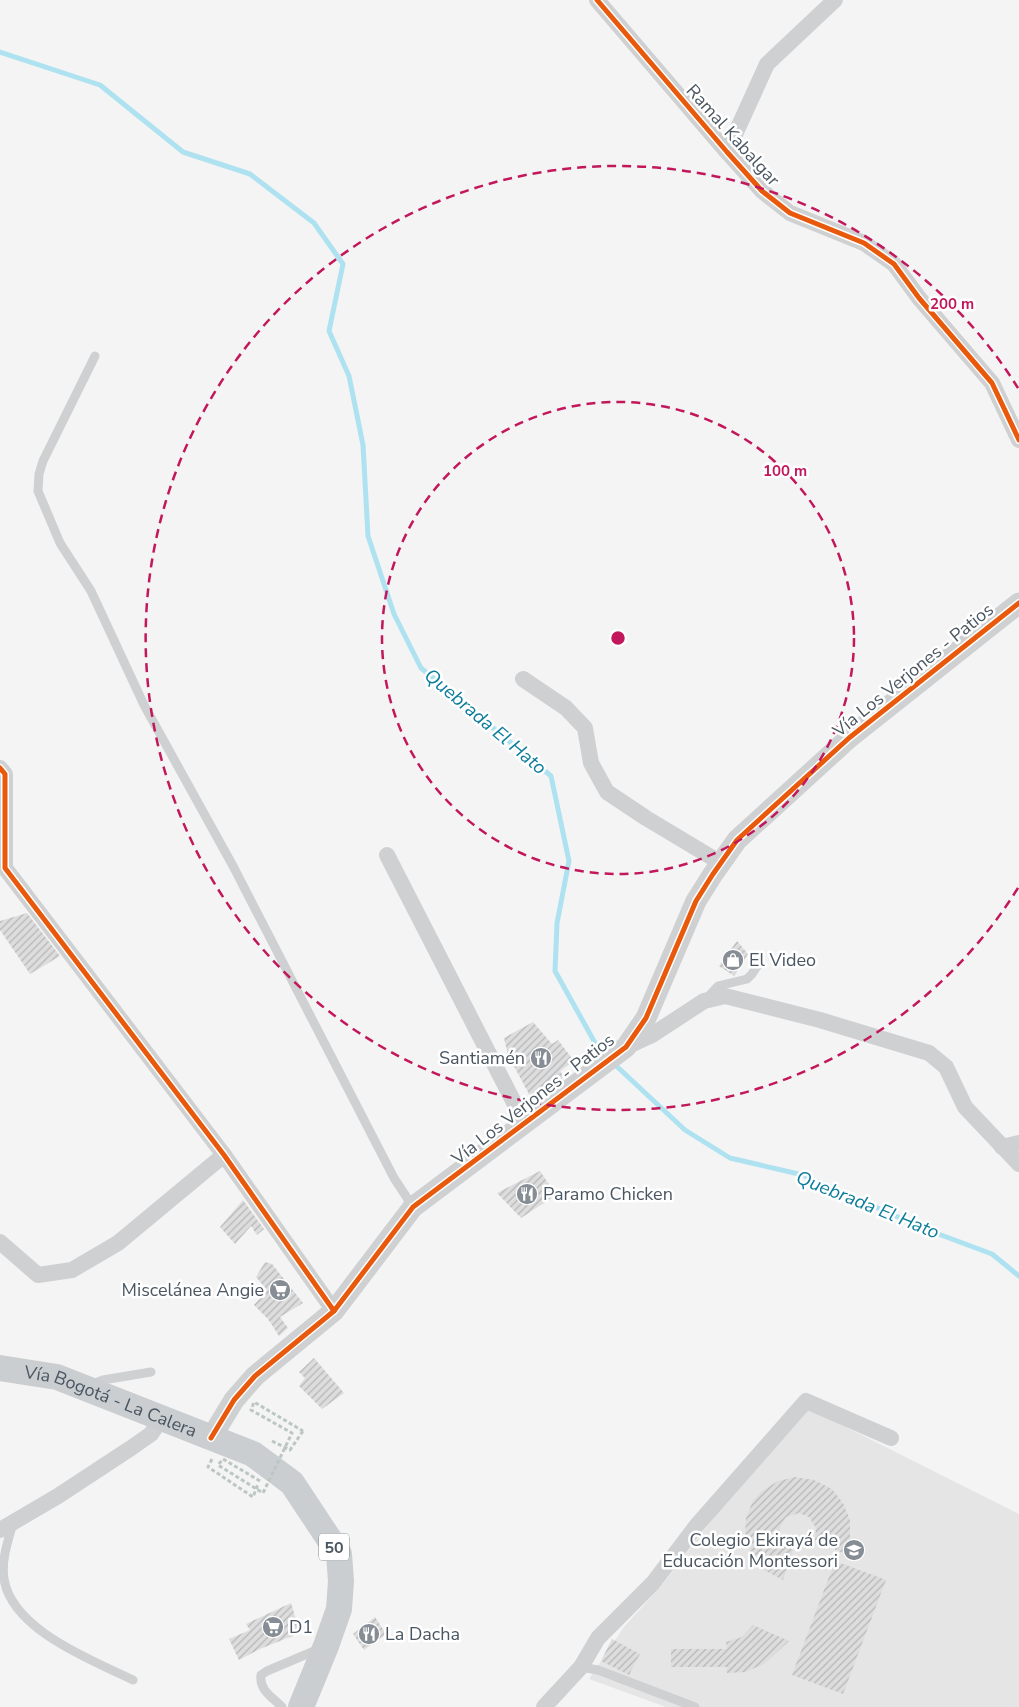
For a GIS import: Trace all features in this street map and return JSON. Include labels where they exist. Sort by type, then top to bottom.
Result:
[{"type":"main road","name":"Vía Bogotá - La Calera","points":[[0,1368],[56,1377],[161,1418],[208,1446],[253,1454],[292,1483],[339,1554],[341,1580],[339,1609],[301,1707]]},
{"type":"street","name":"Ramal Kabalgar","points":[[597,0],[726,152],[762,191],[790,212],[864,243],[894,264],[919,298],[992,383],[1019,440]]},
{"type":"street","points":[[726,152],[767,64],[835,0]]},
{"type":"street","name":"Vía Los Verjones - Patios","points":[[208,1446],[234,1400],[256,1376],[334,1311],[413,1207],[615,1055],[646,1018],[696,901],[737,840],[849,738],[1019,603]]},
{"type":"street","points":[[523,679],[566,708],[585,728],[591,763],[607,792],[721,863]]},
{"type":"street","points":[[0,768],[5,774],[4,868],[224,1156],[334,1311]]},
{"type":"street","points":[[388,855],[525,1124]]},
{"type":"street","points":[[615,1055],[652,1035],[704,1001],[724,996],[820,1020],[929,1053],[946,1067],[965,1108],[1019,1164]]},
{"type":"street","points":[[1002,1147],[1019,1143]]},
{"type":"street","points":[[0,1242],[38,1275],[72,1270],[118,1243],[224,1156]]},
{"type":"street","points":[[544,1707],[581,1667],[598,1638],[653,1584],[697,1525],[806,1402],[891,1438]]},
{"type":"street","points":[[6,1526],[58,1496],[131,1448],[151,1434],[161,1418]]},
{"type":"lane","points":[[95,356],[43,461],[39,474],[38,491],[60,543],[91,591],[144,705],[233,866],[394,1178],[413,1207]]},
{"type":"lane","points":[[704,1001],[718,986],[746,978],[752,974],[759,963]]},
{"type":"lane","points":[[84,1388],[94,1382],[151,1372]]},
{"type":"lane","points":[[6,1526],[3,1557],[4,1579],[15,1606],[36,1626],[66,1646],[133,1680]]},
{"type":"lane","points":[[282,1707],[262,1688],[260,1682],[261,1675],[267,1670],[326,1646]]},
{"type":"lane","points":[[581,1667],[598,1670],[695,1707]]},
{"type":"path","points":[[208,1446],[213,1458],[208,1467],[253,1497],[260,1481],[223,1459],[218,1465],[263,1493],[292,1433],[251,1410],[254,1402],[303,1431],[290,1450],[265,1438]]},
{"type":"shaded area","name":"Colegio Ekirayá de Educación Montessori","points":[[800,1404],[1019,1514],[1019,1707],[666,1707],[589,1679],[624,1627],[662,1585]]},
{"type":"building","points":[[27,913],[60,956],[30,974],[0,930],[0,921]]},
{"type":"building","name":"El Video","points":[[737,941],[748,954],[734,976],[719,966]]},
{"type":"building","name":"Santiamén","points":[[533,1022],[552,1044],[558,1040],[574,1061],[560,1071],[564,1077],[551,1088],[530,1096],[508,1055],[504,1038]]},
{"type":"building","name":"Paramo Chicken","points":[[540,1171],[556,1195],[521,1218],[497,1193]]},
{"type":"building","points":[[243,1200],[264,1229],[257,1235],[251,1226],[235,1244],[220,1227]]},
{"type":"building","points":[[265,1262],[272,1264],[303,1303],[280,1317],[288,1328],[279,1336],[268,1319],[254,1305],[267,1290],[256,1277]]},
{"type":"building","points":[[314,1358],[344,1393],[322,1409],[299,1386],[305,1378],[299,1372]]},
{"type":"building","points":[[795,1477],[814,1480],[832,1489],[843,1503],[850,1520],[850,1539],[845,1554],[815,1540],[816,1528],[809,1517],[799,1513],[786,1517],[779,1533],[785,1545],[793,1550],[783,1580],[762,1569],[751,1554],[745,1536],[746,1518],[753,1501],[762,1491],[778,1481]]},
{"type":"building","points":[[835,1561],[886,1580],[843,1694],[792,1675]]},
{"type":"building","name":"D1","points":[[291,1603],[300,1633],[260,1649],[239,1660],[229,1639],[250,1630],[246,1624]]},
{"type":"building","name":"La Dacha","points":[[375,1617],[386,1634],[364,1650],[353,1634]]},
{"type":"building","points":[[753,1625],[789,1641],[764,1664],[745,1672],[727,1673],[727,1667],[671,1667],[671,1649],[727,1649],[726,1642],[742,1637]]},
{"type":"building","points":[[612,1639],[640,1654],[629,1675],[601,1661]]},
{"type":"waterway","name":"Quebrada El Hato","points":[[0,52],[100,85],[183,152],[250,174],[314,223],[343,264],[329,331],[349,376],[363,445],[368,536],[394,614],[421,668],[551,776],[569,861],[557,923],[555,971],[599,1050],[606,1057]]},
{"type":"waterway","name":"Quebrada El Hato","points":[[612,1062],[685,1130],[730,1158],[803,1175],[925,1229],[992,1254],[1019,1276]]},
{"type":"cycle path","points":[[597,0],[762,191],[790,213],[864,243],[894,264],[919,298],[992,383],[1019,440]]},
{"type":"cycle path","points":[[211,1438],[234,1400],[255,1376],[334,1311],[413,1207],[626,1047],[646,1018],[696,901],[737,840],[849,738],[1019,603]]},
{"type":"cycle path","points":[[0,768],[5,774],[5,868],[224,1155],[334,1311]]},
{"type":"place","name":"El Video","points":[[733,960]]},
{"type":"place","name":"Santiamén","points":[[541,1058]]},
{"type":"place","name":"Paramo Chicken","points":[[527,1194]]},
{"type":"place","name":"Miscelánea Angie","points":[[280,1290]]},
{"type":"place","name":"Colegio Ekirayá de Educación Montessori","points":[[854,1550]]},
{"type":"place","name":"D1","points":[[273,1627]]},
{"type":"place","name":"La Dacha","points":[[369,1634]]}]
